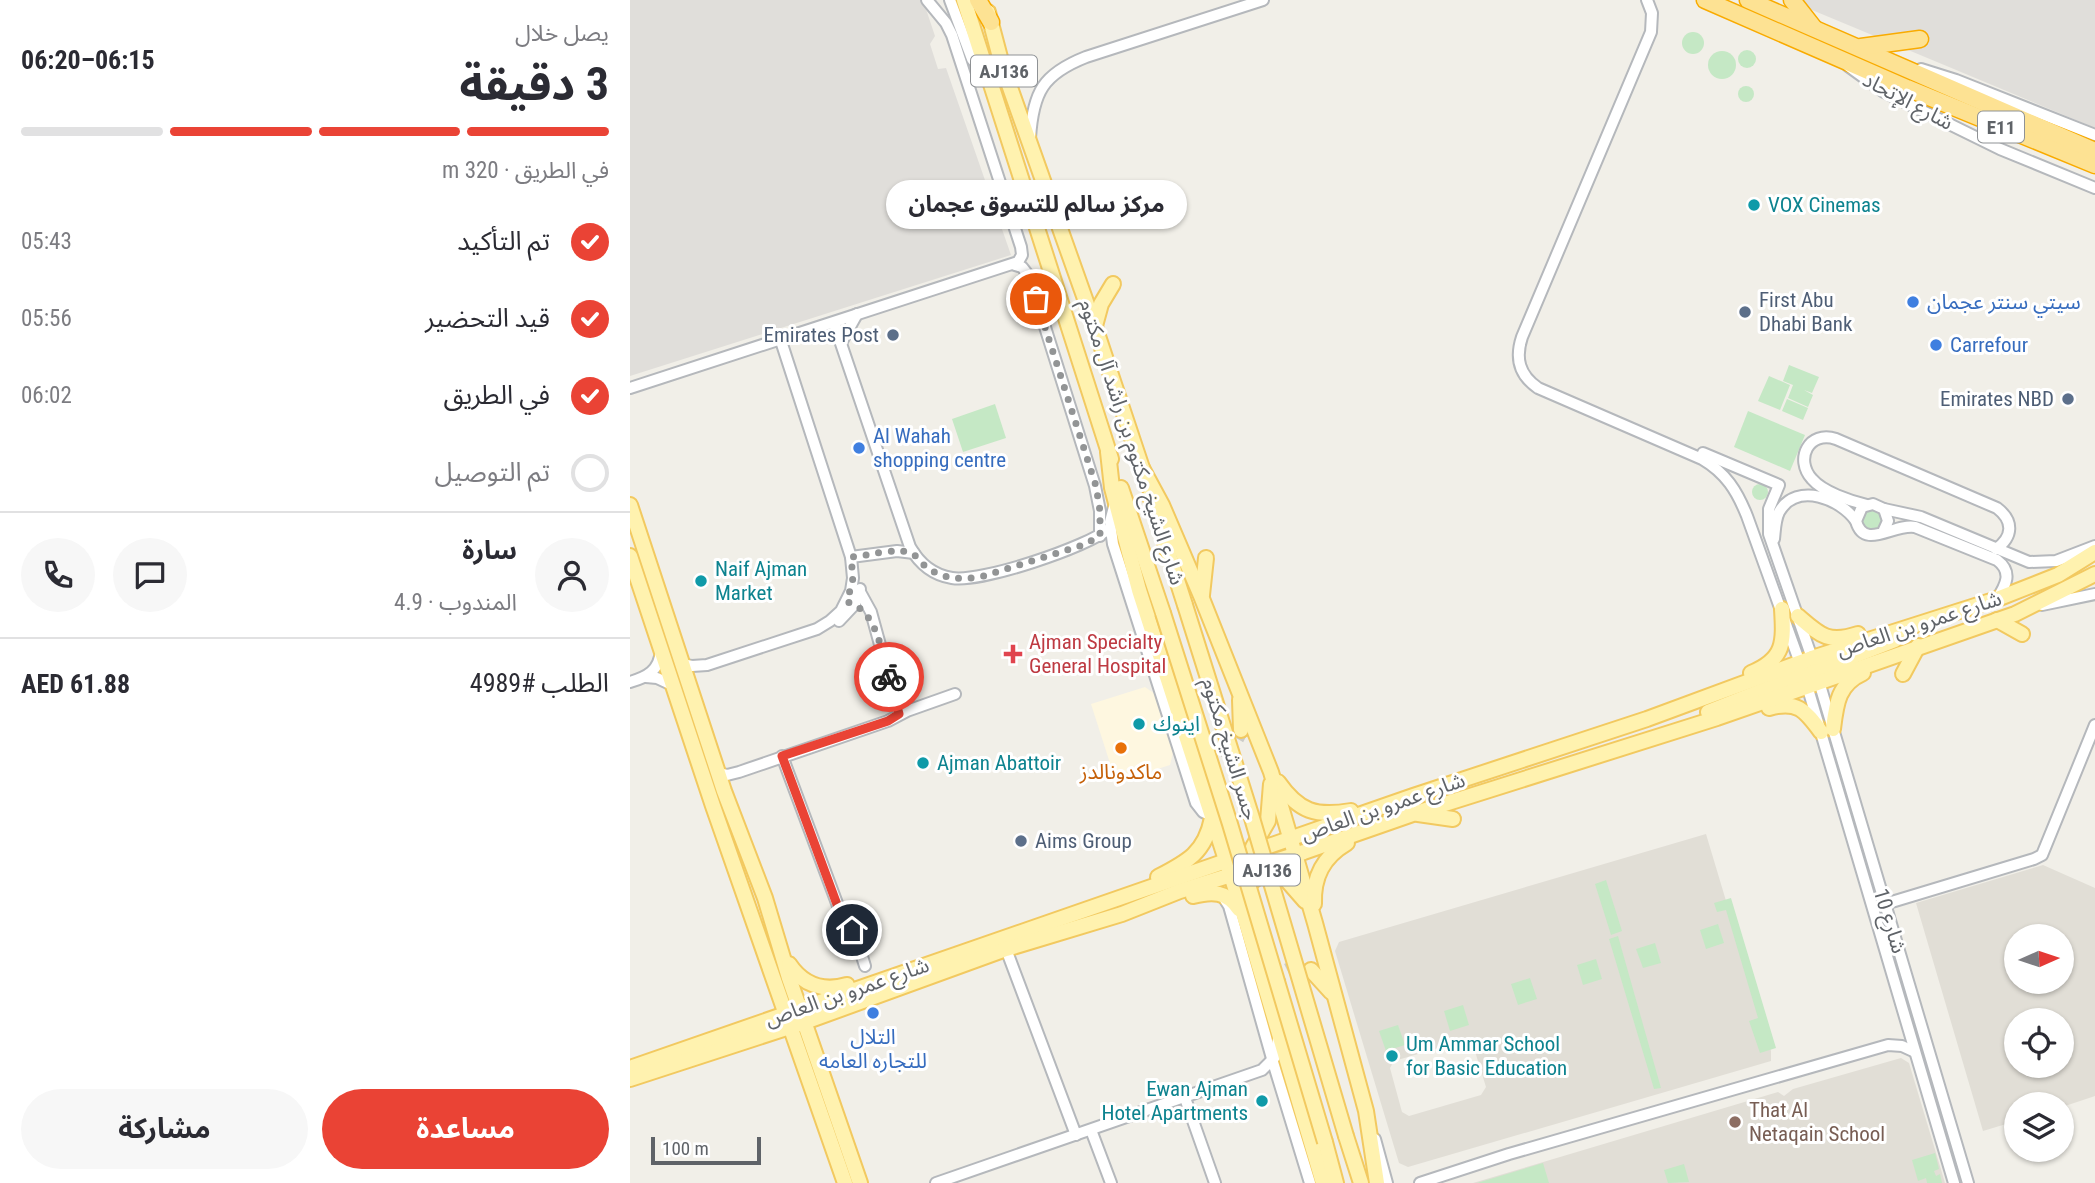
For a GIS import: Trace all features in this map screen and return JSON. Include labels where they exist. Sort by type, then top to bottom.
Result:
[{"type":"highway","points":[[978,0],[991,22]]},
{"type":"highway","name":"شارع الإتحاد","points":[[1705,0],[2095,165]]},
{"type":"highway","name":"شارع الإتحاد","points":[[1748,0],[2095,151]]},
{"type":"highway","points":[[1792,0],[1816,30]]},
{"type":"highway","points":[[1859,47],[1920,39]]},
{"type":"main road","name":"شارع الشيخ مكتوم بن راشد آل مكتوم","points":[[964,0],[1108,452],[1163,613]]},
{"type":"main road","name":"شارع الشيخ مكتوم بن راشد آل مكتوم","points":[[985,0],[1002,65],[1095,327],[1185,605]]},
{"type":"main road","points":[[1095,327],[1101,304],[1113,284]]},
{"type":"main road","points":[[1108,452],[1115,500],[1139,590],[1212,816],[1217,826],[1250,860],[1284,877],[1297,890],[1313,917]]},
{"type":"main road","points":[[1142,468],[1162,505],[1202,596],[1271,772],[1296,849],[1383,1180]]},
{"type":"main road","points":[[630,505],[718,773],[789,965],[798,976],[810,984],[830,989],[869,978],[889,977]]},
{"type":"main road","name":"شارع عمرو بن العاص","points":[[630,1068],[803,1015],[889,977],[1250,860],[1373,828],[1717,718],[1916,624],[1997,599],[2058,575],[2094,551]]},
{"type":"main road","points":[[630,556],[770,971],[845,1183]]},
{"type":"main road","points":[[1202,596],[1206,558]]},
{"type":"main road","name":"شارع عمرو بن العاص","points":[[1376,810],[1709,696],[1888,656],[2029,608],[2095,574]]},
{"type":"main road","name":"جسر الشيخ مكتوم","points":[[1185,605],[1248,805],[1360,1183]]},
{"type":"main road","points":[[1709,696],[1721,686],[1758,670],[1775,658],[1782,647],[1782,609]]},
{"type":"main road","name":"جسر الشيخ مكتوم","points":[[1163,613],[1230,824],[1336,1183]]},
{"type":"main road","points":[[1798,616],[1823,636],[1838,639],[1900,620],[1916,624]]},
{"type":"main road","points":[[1681,729],[1694,717],[1926,629],[1935,619]]},
{"type":"main road","points":[[1997,620],[2022,634]]},
{"type":"main road","points":[[1903,674],[1918,646]]},
{"type":"main road","points":[[1717,718],[1730,720],[1779,705],[1795,706],[1827,731],[1844,685],[1882,664],[1888,656]]},
{"type":"main road","points":[[1154,673],[1170,683]]},
{"type":"main road","points":[[1237,682],[1241,730]]},
{"type":"main road","points":[[1181,716],[1201,743]]},
{"type":"main road","points":[[1183,760],[1197,765]]},
{"type":"main road","points":[[1568,779],[1572,764]]},
{"type":"main road","points":[[1271,772],[1293,800],[1312,812],[1327,814],[1376,810]]},
{"type":"main road","points":[[1271,772],[1269,815],[1250,860],[1244,894],[1246,922],[1323,1183]]},
{"type":"main road","points":[[1296,849],[1363,820],[1376,810]]},
{"type":"main road","points":[[1413,814],[1453,819]]},
{"type":"main road","points":[[1212,816],[1250,860],[1246,922]]},
{"type":"main road","points":[[1212,816],[1207,835],[1197,852],[1183,865],[1155,879],[1145,896],[1164,904],[1209,892],[1220,893],[1234,902],[1246,922]]},
{"type":"main road","points":[[1313,917],[1315,885],[1321,867],[1337,849],[1373,828]]},
{"type":"main road","points":[[1244,894],[1257,877],[1271,874],[1284,877]]},
{"type":"main road","name":"شارع عمرو بن العاص","points":[[803,1015],[835,1010],[1006,949],[1114,917],[1145,896]]},
{"type":"main road","points":[[771,915],[860,1183]]},
{"type":"main road","points":[[1311,970],[1335,996]]},
{"type":"main road","points":[[770,971],[772,1005],[760,1029],[783,1037],[797,1049]]},
{"type":"main road","points":[[1270,1005],[1274,986]]},
{"type":"main road","points":[[815,1050],[822,1024],[835,1010]]},
{"type":"main road","name":"شارع عمرو بن العاص","points":[[630,1079],[760,1029]]},
{"type":"street","points":[[630,388],[1015,265],[1022,255],[1021,247],[990,148],[950,31],[927,0]]},
{"type":"street","points":[[950,0],[972,59],[987,77]]},
{"type":"street","points":[[1030,141],[1035,100],[1046,81],[1062,67],[1263,0]]},
{"type":"street","points":[[1647,0],[1652,13],[1651,32],[1522,337],[1518,356],[1523,374],[1538,388],[1713,466],[1730,482],[1747,516],[1782,609],[1810,673]]},
{"type":"street","name":"شارع الإتحاد","points":[[1840,59],[1860,77],[1884,92],[2000,149],[2095,188]]},
{"type":"street","name":"شارع الإتحاد","points":[[1901,67],[1913,67],[1939,74],[2095,135]]},
{"type":"street","points":[[1015,265],[1025,269],[1029,276],[1096,486],[1100,536]]},
{"type":"street","points":[[842,341],[857,314]]},
{"type":"street","points":[[834,323],[914,554],[928,569],[941,575],[968,579],[984,576],[1083,545],[1110,528]]},
{"type":"street","points":[[780,341],[859,575],[860,592],[869,606],[899,714]]},
{"type":"street","points":[[1867,505],[1837,494],[1817,484],[1810,477],[1805,467],[1805,457],[1812,442],[1828,437],[1836,439],[1997,508],[2006,516],[2010,528],[2006,540],[1996,549]]},
{"type":"street","points":[[1674,447],[1688,447],[1779,485],[1767,517],[1773,546],[1798,616],[1810,673]]},
{"type":"street","points":[[1773,546],[1779,512],[1791,500],[1816,496],[1847,511],[1866,535],[1872,536],[1902,526],[1915,527],[1997,560],[2005,567],[2007,578],[1997,599]]},
{"type":"street","points":[[1115,500],[1110,528],[1154,673],[1198,807],[1212,816]]},
{"type":"street","points":[[1856,521],[1858,511],[1873,504],[1894,513],[1921,517],[2018,558],[2038,563],[2094,551]]},
{"type":"street","points":[[1883,532],[1888,521],[1884,509]]},
{"type":"street","points":[[852,560],[897,551],[914,554]]},
{"type":"street","points":[[851,603],[852,560]]},
{"type":"street","points":[[682,664],[707,665],[835,623],[860,592]]},
{"type":"street","points":[[2029,608],[2095,594]]},
{"type":"street","points":[[851,603],[873,624]]},
{"type":"street","points":[[646,677],[657,666],[661,651]]},
{"type":"street","points":[[691,690],[697,676],[707,665]]},
{"type":"street","name":"شارع 10","points":[[1810,673],[1906,1021],[1954,1183]]},
{"type":"street","points":[[630,682],[646,677],[657,678],[672,685]]},
{"type":"street","points":[[718,773],[734,773],[888,721],[899,714],[955,694]]},
{"type":"street","points":[[1885,904],[2038,857],[2044,851],[2092,743],[2095,725]]},
{"type":"street","name":"شارع 10","points":[[1827,731],[1885,904],[1968,1183]]},
{"type":"street","points":[[782,756],[842,918],[856,937],[865,966]]},
{"type":"street","points":[[1220,893],[1228,906],[1310,1183]]},
{"type":"street","points":[[1006,949],[1076,1135]]},
{"type":"street","points":[[1888,1045],[1899,1035],[1906,1021]]},
{"type":"street","points":[[936,1183],[1262,1070],[1273,1062],[1277,1052],[1278,1032]]},
{"type":"street","points":[[1420,1183],[1509,1154],[1888,1045],[1902,1046],[1915,1052]]},
{"type":"street","points":[[1262,1070],[1277,1076]]},
{"type":"street","points":[[1185,1098],[1214,1183]]},
{"type":"street","points":[[1091,1130],[1111,1183]]},
{"type":"street","points":[[1383,1180],[1400,1183]]},
{"type":"shaded area","points":[[630,0],[923,0],[935,36],[930,44],[938,69],[946,68],[1011,255],[630,376]]},
{"type":"shaded area","points":[[1788,0],[2095,0],[2095,128],[1949,67]]},
{"type":"shaded area","name":"اينوك","points":[[1145,687],[1158,696],[1174,748],[1170,765],[1116,782],[1091,704]]},
{"type":"shaded area","points":[[1706,834],[1771,1051],[1771,1061],[1408,1167],[1399,1163],[1335,951],[1339,942]],"holes":[[[1466,1040],[1473,1045],[1486,1087],[1481,1095],[1409,1116],[1402,1112],[1390,1068],[1394,1061]]]},
{"type":"shaded area","points":[[2043,865],[2095,888],[2095,1096],[2074,1103],[2074,1092],[2004,1092],[2004,1125],[1983,1131],[1916,903]]},
{"type":"shaded area","points":[[1901,1058],[1909,1063],[1945,1183],[1473,1183],[1778,1092],[1784,1096],[1793,1089]]},
{"type":"green space","points":[[1693,32],[1701,35],[1704,43],[1701,51],[1693,54],[1685,51],[1682,43],[1685,35]]},
{"type":"green space","points":[[1747,50],[1753,53],[1756,59],[1753,65],[1747,68],[1741,65],[1738,59],[1741,53]]},
{"type":"green space","points":[[1722,51],[1732,55],[1736,65],[1732,75],[1722,79],[1712,75],[1708,65],[1712,55]]},
{"type":"green space","points":[[1743,86],[1749,86],[1754,94],[1752,100],[1743,102],[1738,97],[1738,91]]},
{"type":"green space","points":[[1789,365],[1819,377],[1812,393],[1804,390],[1813,395],[1808,407],[1788,398],[1793,385],[1783,381]]},
{"type":"green space","points":[[1769,376],[1790,385],[1780,410],[1758,401]]},
{"type":"green space","points":[[1787,399],[1808,408],[1803,420],[1782,411]]},
{"type":"green space","points":[[995,404],[1006,438],[963,452],[952,419]]},
{"type":"green space","points":[[1748,411],[1805,435],[1790,471],[1734,447]]},
{"type":"green space","points":[[1757,484],[1763,484],[1768,492],[1766,498],[1757,500],[1752,495],[1752,489]]},
{"type":"green space","points":[[1868,510],[1876,510],[1882,520],[1876,530],[1868,530],[1862,524],[1862,516]]},
{"type":"green space","points":[[1606,880],[1622,931],[1611,935],[1595,884]]},
{"type":"green space","points":[[1731,898],[1776,1048],[1760,1053],[1749,1021],[1758,1018],[1726,910],[1717,912],[1714,903]]},
{"type":"green space","points":[[1718,924],[1724,943],[1706,949],[1700,930]]},
{"type":"green space","points":[[1618,936],[1661,1088],[1654,1089],[1609,939]]},
{"type":"green space","points":[[1655,943],[1661,963],[1643,968],[1636,949]]},
{"type":"green space","points":[[1596,959],[1602,979],[1583,985],[1577,965]]},
{"type":"green space","points":[[1530,978],[1537,999],[1518,1005],[1511,984]]},
{"type":"green space","points":[[1463,1005],[1469,1025],[1450,1031],[1444,1011]]},
{"type":"green space","points":[[1398,1025],[1405,1045],[1386,1051],[1379,1031]]},
{"type":"green space","points":[[1935,1153],[1939,1169],[1934,1171],[1936,1176],[1940,1174],[1942,1183],[1927,1183],[1926,1178],[1918,1181],[1912,1160]]},
{"type":"green space","points":[[1543,1163],[1549,1183],[1477,1183]]},
{"type":"green space","points":[[1684,1164],[1689,1182],[1668,1183],[1664,1170]]},
{"type":"tunnel","points":[[1201,743],[1213,749],[1225,749],[1234,742],[1241,730]]},
{"type":"tunnel","points":[[1274,986],[1288,970],[1311,970]]},
{"type":"way so far","points":[[889,677],[873,624],[855,604],[847,602],[853,578],[851,557],[908,552],[914,554],[928,569],[941,575],[968,579],[1083,545],[1100,536],[1096,486],[1036,299]]},
{"type":"place","name":"VOX Cinemas","points":[[1754,205]]},
{"type":"place","name":"مركز سالم للتسوق عجمان","points":[[1036,299]]},
{"type":"place","name":"سيتي سنتر عجمان","points":[[1913,302]]},
{"type":"place","name":"First Abu Dhabi Bank","points":[[1745,312]]},
{"type":"place","name":"Emirates Post","points":[[893,335]]},
{"type":"place","name":"Carrefour","points":[[1936,345]]},
{"type":"place","name":"Emirates NBD","points":[[2068,399]]},
{"type":"place","name":"Al Wahah shopping centre","points":[[859,448]]},
{"type":"place","name":"Naif Ajman Market","points":[[701,581]]},
{"type":"place","name":"Ajman Specialty General Hospital","points":[[1013,654]]},
{"type":"place","name":"اينوك","points":[[1139,724]]},
{"type":"place","name":"ماكدونالدز","points":[[1121,748]]},
{"type":"place","name":"Ajman Abattoir","points":[[923,763]]},
{"type":"place","name":"Aims Group","points":[[1021,841]]},
{"type":"place","name":"التلال للتجاره العامه","points":[[873,1013]]},
{"type":"place","name":"Um Ammar School for Basic Education","points":[[1392,1056]]},
{"type":"place","name":"Ewan Ajman Hotel Apartments","points":[[1262,1101]]},
{"type":"place","name":"That Al Netaqain School","points":[[1735,1122]]},
{"type":"route","points":[[852,930],[842,918],[782,756],[896,717],[899,714],[889,677]]}]
